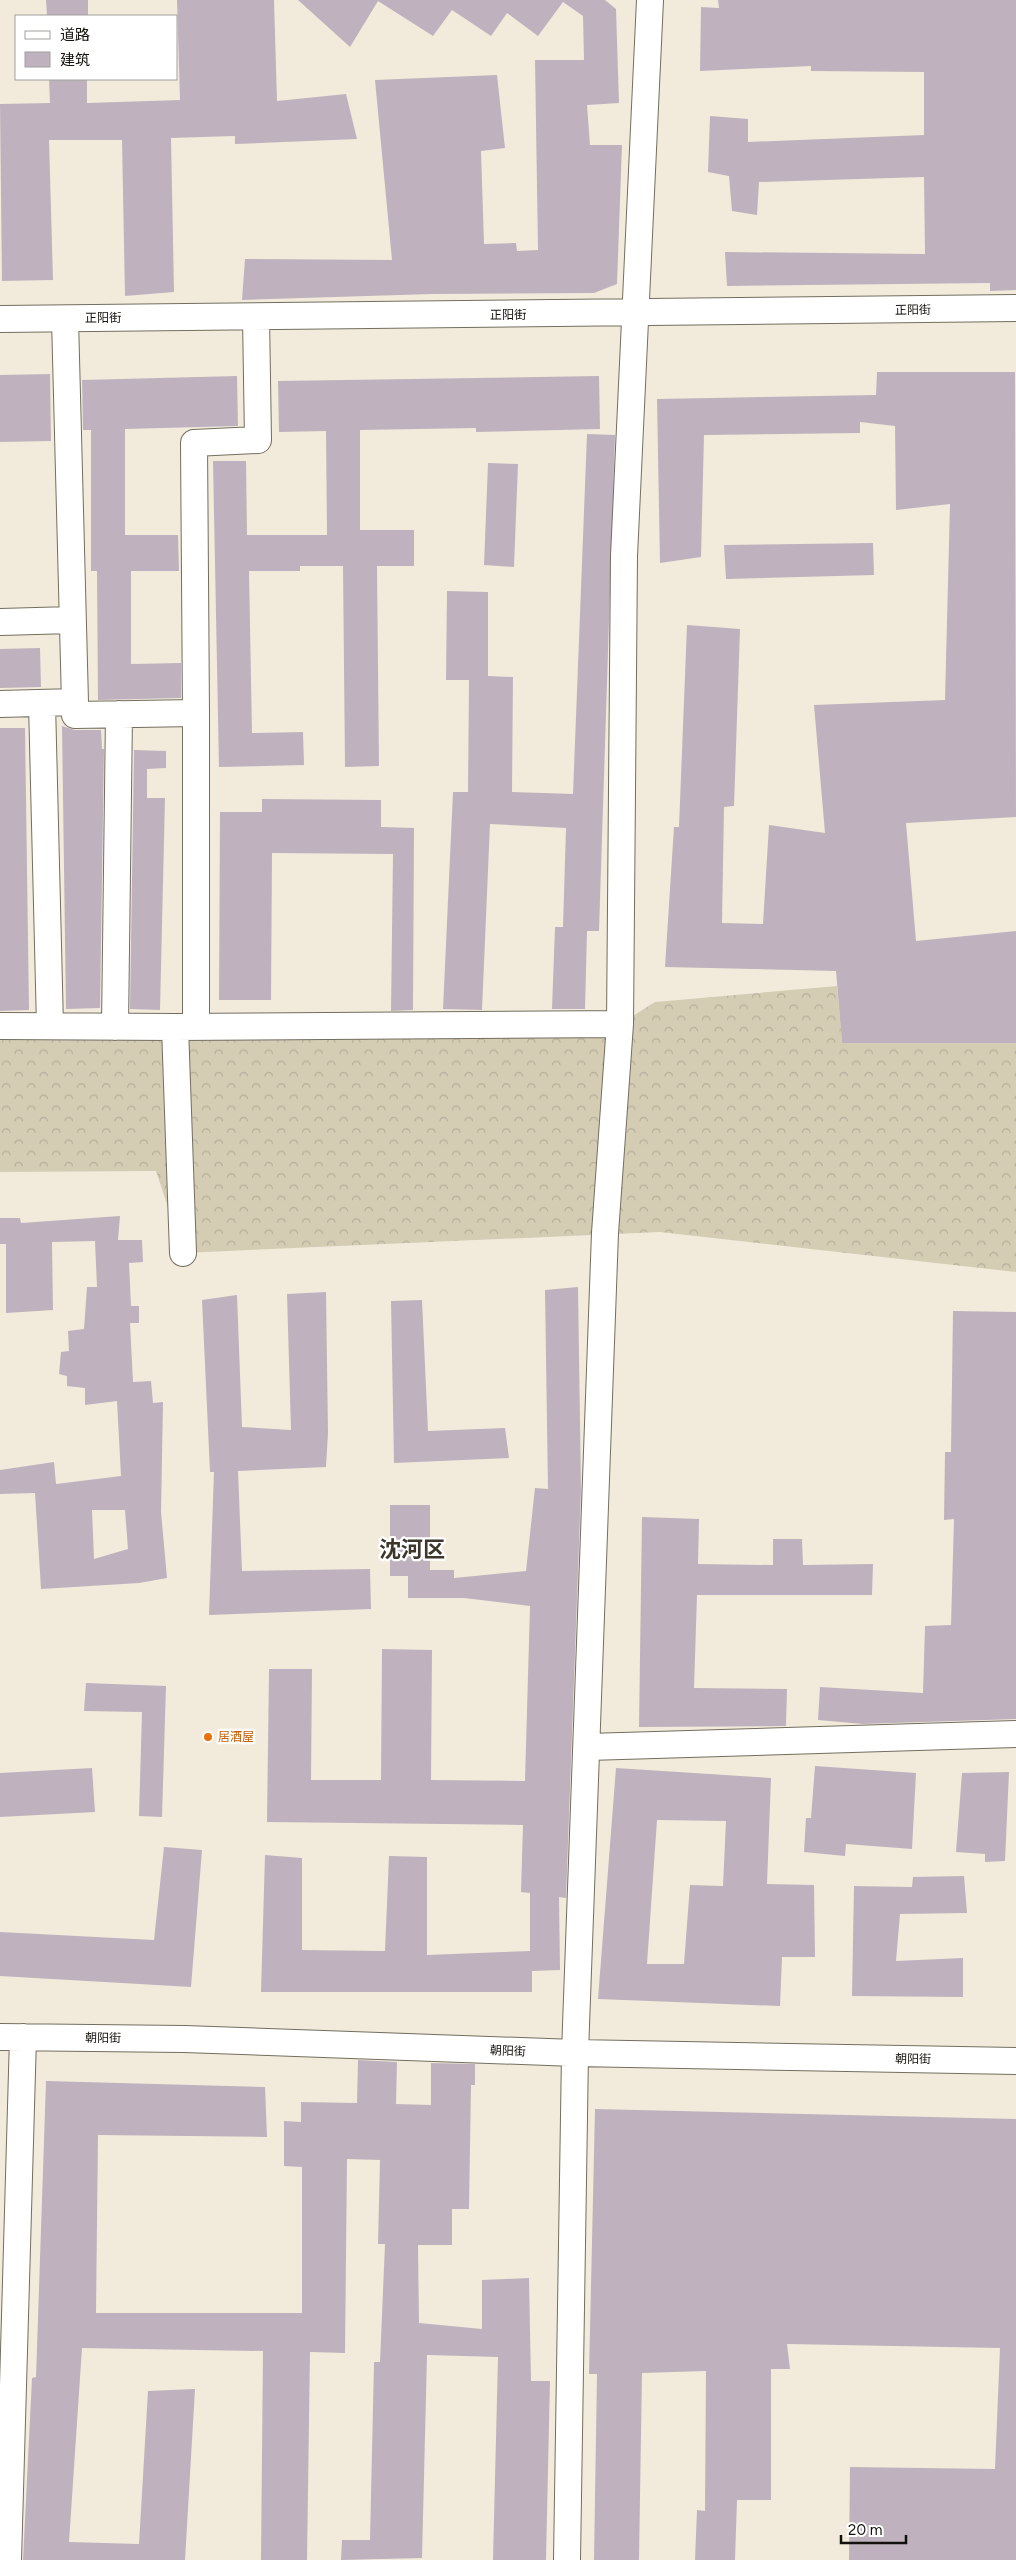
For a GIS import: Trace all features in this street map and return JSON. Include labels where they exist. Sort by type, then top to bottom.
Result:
[{"type":"street","points":[[567,2560],[575,2053],[588,1747],[605,1233],[620,1024],[624,556],[650,0]]},
{"type":"street","name":"正阳街","points":[[0,319],[634,314],[1016,308]]},
{"type":"street","points":[[183,1253],[185,1027],[196,713],[194,444],[258,440],[256,317]]},
{"type":"street","points":[[65,319],[75,715],[196,713]]},
{"type":"street","points":[[0,622],[72,620]]},
{"type":"street","points":[[0,704],[75,702]]},
{"type":"street","points":[[42,703],[50,1026]]},
{"type":"street","points":[[116,1027],[119,714]]},
{"type":"street","points":[[0,1026],[185,1027],[620,1024]]},
{"type":"street","points":[[588,1747],[1016,1734]]},
{"type":"street","points":[[8,2560],[12,2037]]},
{"type":"street","name":"朝阳街","points":[[12,2037],[184,2040],[575,2053],[1016,2061]]},
{"type":"green space","points":[[837,986],[842,1043],[1016,1043],[1016,1272],[660,1232],[183,1253],[156,1171],[0,1172],[0,1026],[620,1024],[655,1002]]},
{"type":"building","points":[[46,0],[88,0],[88,15],[47,15]]},
{"type":"building","points":[[177,0],[274,0],[277,101],[346,94],[357,139],[235,144],[235,136],[171,138],[174,292],[125,296],[122,140],[49,140],[53,280],[2,281],[0,104],[50,103],[49,80],[87,80],[87,103],[180,100]]},
{"type":"building","points":[[298,0],[605,0],[616,9],[619,103],[587,105],[590,145],[622,145],[617,284],[594,293],[432,294],[242,300],[245,259],[392,260],[375,80],[497,75],[505,148],[481,151],[484,244],[516,243],[517,251],[538,250],[535,60],[584,60],[583,16],[563,2],[538,36],[507,13],[491,36],[452,10],[433,36],[378,1],[350,47]]},
{"type":"building","points":[[718,0],[1016,0],[1016,290],[990,291],[990,283],[727,286],[725,252],[925,254],[924,177],[759,182],[757,215],[732,211],[729,176],[708,172],[710,116],[748,119],[748,142],[924,135],[924,72],[811,71],[811,66],[700,71],[701,7],[719,8]]},
{"type":"building","points":[[877,372],[1015,372],[1016,817],[906,823],[916,941],[1016,931],[1016,1043],[842,1043],[836,971],[665,967],[674,827],[679,827],[687,625],[740,629],[734,806],[724,807],[722,923],[763,924],[769,825],[825,833],[814,705],[945,700],[950,504],[896,510],[895,426],[860,422],[860,433],[704,435],[701,557],[660,563],[657,399],[876,395]]},
{"type":"building","points":[[50,374],[51,441],[0,442],[0,375]]},
{"type":"building","points":[[237,376],[238,426],[125,429],[125,535],[178,535],[179,571],[131,571],[131,664],[181,663],[181,698],[98,700],[97,571],[91,571],[91,430],[83,430],[82,380]]},
{"type":"building","points":[[599,376],[600,429],[476,432],[476,428],[360,430],[360,530],[414,530],[414,566],[377,566],[379,766],[345,767],[343,566],[300,566],[300,571],[249,571],[252,733],[303,732],[304,765],[219,767],[213,461],[246,461],[247,535],[327,535],[326,431],[279,432],[278,381]]},
{"type":"building","points":[[587,434],[615,435],[599,931],[587,931],[585,1009],[552,1009],[555,927],[563,927],[566,828],[490,824],[482,1010],[443,1009],[453,792],[468,792],[469,680],[446,680],[447,591],[488,592],[488,676],[513,677],[512,792],[573,794]]},
{"type":"building","points":[[488,463],[518,464],[514,567],[484,565]]},
{"type":"building","points":[[873,543],[874,575],[726,579],[724,545]]},
{"type":"building","points":[[40,648],[41,687],[0,688],[0,649]]},
{"type":"building","points":[[62,726],[75,730],[101,730],[102,749],[104,749],[100,1008],[66,1009]]},
{"type":"building","points":[[0,728],[25,728],[29,1010],[0,1011]]},
{"type":"building","points":[[134,750],[166,751],[166,768],[147,769],[147,798],[165,798],[160,1010],[130,1009]]},
{"type":"building","points":[[262,799],[381,800],[381,827],[414,828],[413,1010],[391,1011],[393,854],[272,853],[271,1000],[219,1000],[220,812],[262,812]]},
{"type":"building","points":[[120,1216],[118,1240],[142,1240],[143,1262],[129,1263],[131,1306],[139,1306],[139,1323],[130,1323],[133,1382],[151,1381],[153,1403],[163,1402],[161,1512],[167,1578],[139,1583],[41,1589],[35,1493],[0,1494],[0,1470],[54,1462],[56,1484],[121,1476],[117,1401],[85,1405],[85,1388],[67,1386],[67,1376],[59,1374],[61,1352],[69,1351],[68,1331],[84,1329],[87,1287],[97,1287],[95,1241],[52,1242],[53,1310],[6,1313],[6,1244],[0,1244],[0,1218],[20,1218],[21,1223]],"holes":[[[92,1510],[125,1510],[128,1549],[94,1559]]]},
{"type":"building","points":[[578,1287],[581,1490],[566,1898],[559,1897],[560,1970],[532,1971],[532,1992],[261,1992],[265,1855],[302,1858],[302,1950],[385,1951],[389,1856],[427,1857],[427,1955],[530,1951],[530,1893],[521,1892],[523,1825],[267,1822],[269,1669],[312,1669],[311,1780],[381,1780],[382,1649],[432,1650],[431,1780],[525,1781],[530,1606],[464,1598],[408,1598],[408,1576],[390,1576],[390,1505],[430,1505],[430,1570],[454,1570],[454,1578],[526,1571],[535,1488],[548,1489],[545,1290]]},
{"type":"building","points":[[326,1292],[328,1433],[326,1467],[238,1471],[242,1571],[370,1569],[371,1609],[209,1615],[214,1472],[210,1472],[202,1300],[237,1295],[242,1427],[291,1430],[287,1294]]},
{"type":"building","points":[[422,1300],[428,1431],[505,1428],[509,1458],[394,1463],[391,1301]]},
{"type":"building","points":[[953,1311],[1016,1312],[1016,1719],[863,1724],[818,1720],[820,1687],[923,1693],[925,1626],[951,1625],[954,1519],[944,1520],[945,1452],[951,1452]]},
{"type":"building","points":[[642,1517],[699,1519],[698,1564],[773,1565],[773,1539],[802,1539],[803,1565],[873,1564],[872,1595],[697,1595],[694,1688],[787,1689],[786,1726],[639,1727]]},
{"type":"building","points":[[86,1683],[166,1686],[162,1817],[139,1816],[142,1712],[84,1711]]},
{"type":"building","points":[[815,1766],[916,1773],[912,1849],[846,1844],[845,1856],[804,1852],[806,1818],[811,1818]]},
{"type":"building","points":[[92,1768],[95,1812],[0,1817],[0,1773]]},
{"type":"building","points":[[616,1768],[771,1778],[767,1884],[814,1885],[815,1957],[782,1957],[780,2006],[598,1999]],"holes":[[[657,1820],[726,1821],[723,1886],[690,1885],[684,1964],[647,1964]]]},
{"type":"building","points":[[1009,1772],[1005,1861],[985,1862],[985,1854],[956,1852],[962,1773]]},
{"type":"building","points":[[164,1847],[202,1850],[191,1987],[0,1976],[0,1932],[154,1940]]},
{"type":"building","points":[[964,1876],[967,1913],[900,1914],[896,1961],[963,1958],[963,1997],[852,1996],[854,1886],[912,1887],[913,1877]]},
{"type":"building","points":[[358,2060],[397,2062],[396,2104],[431,2105],[431,2063],[475,2064],[475,2085],[471,2085],[469,2209],[452,2209],[452,2245],[418,2245],[419,2323],[482,2329],[482,2280],[529,2278],[531,2381],[550,2381],[546,2560],[493,2560],[498,2357],[427,2355],[422,2558],[341,2560],[342,2540],[370,2540],[374,2362],[380,2362],[385,2244],[378,2244],[380,2160],[347,2159],[345,2353],[310,2352],[307,2560],[261,2560],[263,2351],[82,2348],[69,2542],[139,2544],[148,2391],[195,2389],[185,2560],[23,2560],[32,2378],[36,2377],[46,2081],[265,2087],[267,2137],[98,2135],[96,2313],[302,2313],[302,2167],[284,2166],[284,2121],[301,2122],[301,2102],[357,2103]]},
{"type":"building","points":[[595,2109],[1016,2119],[1016,2560],[849,2560],[850,2467],[995,2469],[1000,2348],[787,2344],[790,2369],[771,2369],[771,2500],[737,2500],[735,2560],[695,2560],[697,2510],[705,2511],[706,2371],[642,2373],[639,2560],[594,2560],[597,2374],[589,2374]]},
{"type":"place","name":"居酒屋","points":[[208,1737]]},
{"type":"district","name":"沈河区","points":[[412,1549]]}]
